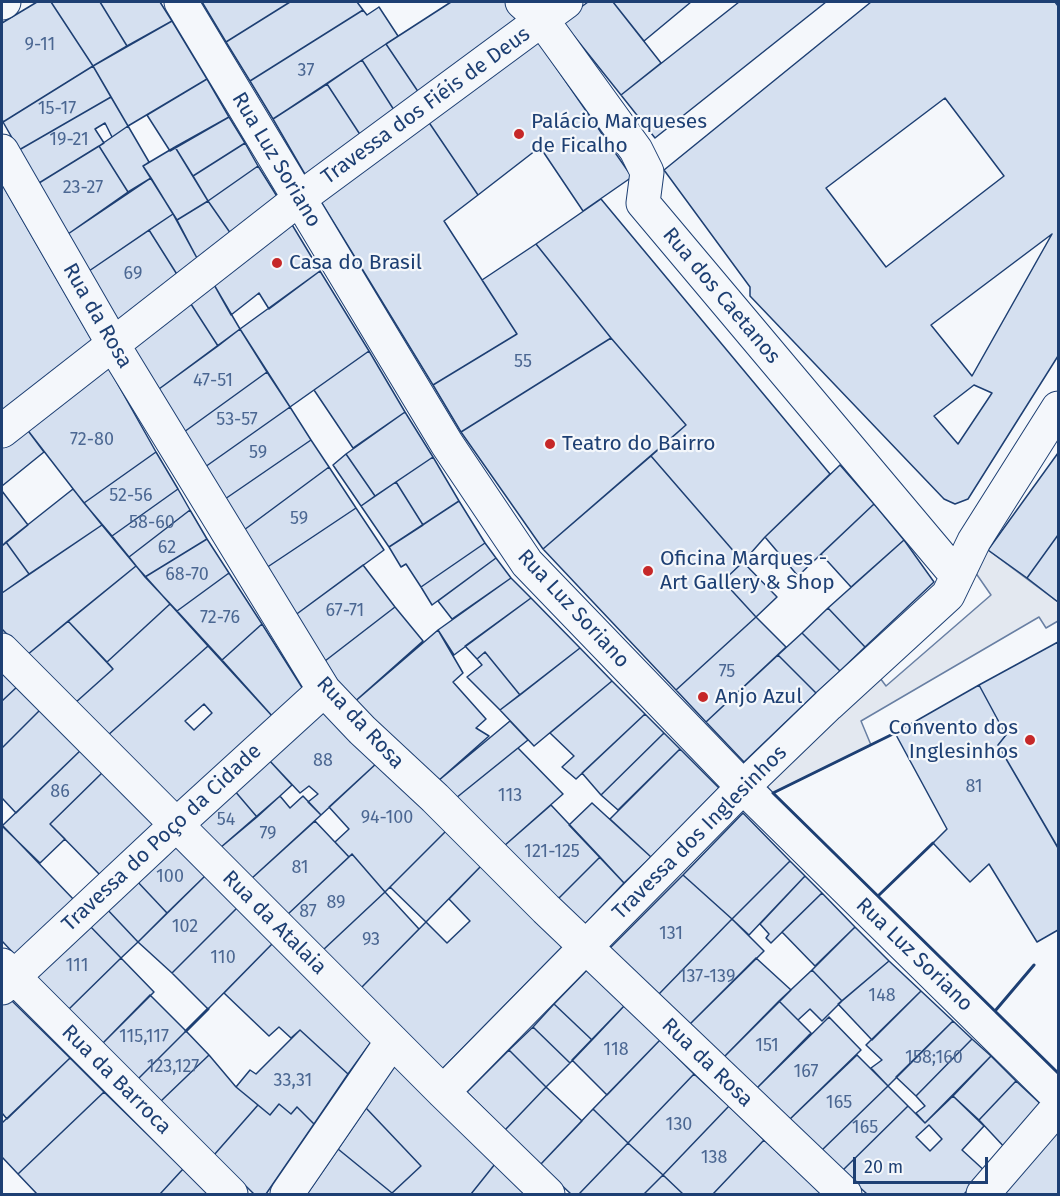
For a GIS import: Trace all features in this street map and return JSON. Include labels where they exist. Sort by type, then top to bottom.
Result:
[{"type":"street","name":"Rua Luz Soriano","points":[[181,2],[447,444],[527,563],[743,787],[1059,1097]]},
{"type":"street","name":"Travessa dos Fiéis de Deus","points":[[2,430],[544,8]]},
{"type":"street","name":"Rua dos Caetanos","points":[[544,8],[636,150],[647,172],[643,203],[956,575]]},
{"type":"street","name":"Rua da Rosa","points":[[2,151],[113,344],[324,690],[362,730],[435,798],[586,947],[845,1194]]},
{"type":"street","name":"Travessa dos Inglesinhos","points":[[442,1092],[743,787],[948,595],[974,541],[1059,408]]},
{"type":"street","name":"Rua da Atalaia","points":[[2,650],[442,1092],[548,1194]]},
{"type":"street","name":"Travessa do Poço da Cidade","points":[[5,977],[324,690]]},
{"type":"street","name":"Rua da Barroca","points":[[5,977],[231,1194]]},
{"type":"street","points":[[286,1194],[392,1041]]},
{"type":"street","points":[[983,1194],[1059,1107]]},
{"type":"shaded area","points":[[988,550],[1058,602],[1058,621],[1046,628],[1039,617],[861,721],[871,745],[773,793],[765,784],[880,678],[886,686],[991,595],[973,569]]},
{"type":"building","points":[[37,2],[51,2],[93,66],[3,122],[2,23]]},
{"type":"building","points":[[51,2],[100,2],[127,46],[93,66]]},
{"type":"building","points":[[100,2],[160,2],[172,21],[127,46]]},
{"type":"building","points":[[202,2],[290,2],[226,42]]},
{"type":"building","points":[[290,2],[357,2],[363,10],[250,81],[226,42]]},
{"type":"building","points":[[451,2],[506,2],[520,16],[419,93],[386,44]]},
{"type":"building","points":[[588,2],[613,2],[661,63],[621,95],[562,21]]},
{"type":"building","points":[[613,2],[691,2],[644,41]]},
{"type":"building","points":[[739,2],[826,2],[655,138],[621,95]]},
{"type":"building","points":[[871,2],[1055,2],[1058,6],[1058,356],[968,499],[955,504],[944,499],[750,296],[750,287],[664,170]],"holes":[[[945,98],[1004,176],[886,267],[826,188]],[[1052,234],[972,376],[931,325]],[[974,385],[992,393],[958,444],[934,416]]]},
{"type":"building","points":[[379,7],[398,36],[273,119],[250,81],[363,10],[367,15]]},
{"type":"building","points":[[172,21],[207,79],[128,126],[93,66]]},
{"type":"building","name":"Palácio Marqueses de Ficalho","points":[[537,40],[632,177],[583,211],[540,147],[478,195],[428,121]]},
{"type":"building","points":[[386,44],[419,93],[394,110],[362,60]]},
{"type":"building","points":[[362,60],[394,110],[361,136],[327,84]]},
{"type":"building","points":[[93,66],[111,97],[19,150],[3,122]]},
{"type":"building","points":[[207,79],[229,117],[170,151],[147,115]]},
{"type":"building","points":[[327,84],[361,136],[306,176],[273,119]]},
{"type":"building","points":[[111,97],[128,126],[112,137],[105,123],[95,129],[104,143],[39,183],[19,150]]},
{"type":"building","points":[[229,117],[245,143],[193,176],[175,147]]},
{"type":"building","points":[[428,121],[478,195],[444,221],[517,334],[433,385],[320,200]]},
{"type":"building","points":[[128,126],[149,162],[143,166],[151,178],[128,192],[99,146]]},
{"type":"building","points":[[245,143],[258,166],[208,201],[193,176]]},
{"type":"building","points":[[99,146],[128,192],[68,234],[39,183]]},
{"type":"building","points":[[175,147],[208,201],[177,220],[143,166]]},
{"type":"building","points":[[258,166],[278,198],[231,234],[208,201]]},
{"type":"building","points":[[151,178],[173,214],[89,271],[68,234]]},
{"type":"building","points":[[2,184],[93,342],[2,414]]},
{"type":"building","points":[[601,199],[830,474],[765,537],[743,562],[651,456],[686,425],[611,338],[536,244]]},
{"type":"building","points":[[208,201],[231,234],[198,260],[177,220]]},
{"type":"building","points":[[173,214],[198,260],[178,276],[149,230]]},
{"type":"building","name":"Casa do Brasil","points":[[291,223],[320,271],[269,309],[259,293],[231,315],[213,283]]},
{"type":"building","points":[[149,230],[178,276],[119,322],[89,271]]},
{"type":"building","points":[[536,244],[611,338],[461,432],[433,385],[517,334],[482,280]]},
{"type":"building","points":[[320,271],[369,351],[290,407],[240,329]]},
{"type":"building","points":[[213,283],[240,329],[218,346],[189,301]]},
{"type":"building","points":[[189,301],[218,346],[159,389],[132,346]]},
{"type":"building","points":[[240,329],[267,372],[184,432],[159,389]]},
{"type":"building","points":[[611,338],[686,425],[543,549],[461,432]]},
{"type":"building","points":[[369,351],[405,412],[353,448],[314,390]]},
{"type":"building","points":[[107,365],[156,452],[84,503],[26,428]]},
{"type":"building","points":[[267,372],[290,407],[205,467],[184,432]]},
{"type":"building","points":[[290,407],[311,440],[225,499],[205,467]]},
{"type":"building","points":[[405,412],[433,457],[375,496],[346,454]]},
{"type":"building","points":[[26,428],[44,452],[2,486],[2,447]]},
{"type":"building","points":[[311,440],[329,467],[244,530],[225,499]]},
{"type":"building","points":[[156,452],[178,489],[112,536],[84,503]]},
{"type":"building","points":[[1058,453],[1058,535],[1027,578],[988,550]]},
{"type":"building","points":[[346,454],[375,496],[361,506],[333,465]]},
{"type":"building","name":"Oficina Marques - Art Gallery & Shop","points":[[651,456],[743,562],[723,581],[756,617],[676,690],[543,549]]},
{"type":"building","points":[[433,457],[459,501],[423,525],[396,482]]},
{"type":"building","points":[[840,465],[874,504],[798,576],[765,537]]},
{"type":"building","points":[[329,467],[356,508],[266,568],[244,530]]},
{"type":"building","points":[[396,482],[423,525],[389,547],[361,506]]},
{"type":"building","points":[[73,489],[102,525],[29,574],[6,542]]},
{"type":"building","points":[[178,489],[190,510],[129,557],[112,536]]},
{"type":"building","points":[[2,491],[28,525],[2,546]]},
{"type":"building","points":[[459,501],[485,543],[421,587],[406,564],[401,567],[389,547]]},
{"type":"building","points":[[874,504],[904,540],[851,587],[821,554]]},
{"type":"building","points":[[356,508],[384,550],[294,616],[266,568]]},
{"type":"building","points":[[190,510],[207,539],[145,577],[129,557]]},
{"type":"building","points":[[102,525],[136,566],[27,655],[2,629],[2,593]]},
{"type":"building","points":[[1058,535],[1058,602],[1027,578]]},
{"type":"building","points":[[207,539],[229,573],[177,611],[145,577]]},
{"type":"building","points":[[904,540],[934,582],[865,647],[828,608]]},
{"type":"building","points":[[6,542],[29,574],[2,593],[2,546]]},
{"type":"building","points":[[485,543],[496,558],[432,605],[421,587]]},
{"type":"building","points":[[496,558],[511,578],[452,619],[438,601]]},
{"type":"building","points":[[743,562],[777,597],[756,617],[723,581]]},
{"type":"building","points":[[363,565],[395,607],[325,661],[294,616]]},
{"type":"building","points":[[136,566],[170,604],[107,662],[68,621]]},
{"type":"building","points":[[229,573],[262,624],[222,660],[177,611]]},
{"type":"building","points":[[511,578],[531,598],[454,655],[438,630]]},
{"type":"building","points":[[531,598],[580,648],[520,695],[485,652],[477,659],[465,646]]},
{"type":"building","points":[[170,604],[208,646],[107,736],[75,703],[113,669],[107,662]]},
{"type":"building","points":[[395,607],[423,641],[352,704],[325,661]]},
{"type":"building","points":[[828,608],[865,647],[840,671],[802,633]]},
{"type":"building","points":[[756,617],[786,647],[706,722],[676,690]]},
{"type":"building","points":[[68,621],[113,669],[75,703],[27,655]]},
{"type":"building","points":[[262,624],[303,689],[273,717],[222,660]]},
{"type":"building","points":[[438,630],[463,673],[453,682],[486,719],[476,728],[489,736],[438,781],[352,704]]},
{"type":"building","points":[[802,633],[840,671],[816,693],[778,655]]},
{"type":"building","name":"Convento dos Inglesinhos","points":[[1058,642],[1057,846],[998,745],[1006,735],[979,685]]},
{"type":"building","points":[[208,646],[273,717],[177,807],[107,736]],"holes":[[[204,704],[212,713],[194,730],[185,721]]]},
{"type":"building","points":[[580,648],[612,681],[534,746],[500,710]]},
{"type":"building","points":[[485,652],[520,695],[500,710],[467,677],[482,665],[477,659]]},
{"type":"building","points":[[778,655],[816,693],[744,762],[706,722]]},
{"type":"building","points":[[2,667],[19,685],[2,701]]},
{"type":"building","points":[[612,681],[645,714],[576,779],[562,767],[574,756],[550,733]]},
{"type":"building","points":[[19,685],[42,708],[2,748],[2,701]]},
{"type":"building","points":[[979,685],[1006,735],[998,745],[1058,848],[1058,930],[1037,942],[989,864],[970,882],[933,843],[947,829],[895,733]]},
{"type":"building","points":[[42,708],[82,749],[16,813],[2,798],[2,748]]},
{"type":"building","points":[[324,709],[378,762],[321,815],[308,802],[318,794],[309,786],[300,793],[268,759]]},
{"type":"building","points":[[645,714],[664,733],[601,795],[582,773]]},
{"type":"building","points":[[510,721],[528,740],[456,798],[438,781]]},
{"type":"building","points":[[664,733],[680,749],[618,810],[601,795]]},
{"type":"building","points":[[518,748],[563,794],[504,846],[456,798]]},
{"type":"building","points":[[82,749],[104,771],[50,824],[65,839],[40,863],[2,826]]},
{"type":"building","points":[[680,749],[719,788],[651,857],[610,819]]},
{"type":"building","points":[[268,759],[292,785],[257,817],[234,790]]},
{"type":"building","points":[[378,762],[447,830],[385,892],[352,854],[349,857],[335,842],[349,829],[329,807]]},
{"type":"building","points":[[104,771],[158,826],[102,877],[50,824]]},
{"type":"building","points":[[234,790],[257,817],[220,848],[196,824]]},
{"type":"building","points":[[280,796],[290,808],[303,796],[321,815],[251,879],[220,848]]},
{"type":"building","points":[[592,803],[651,857],[624,883],[569,825]]},
{"type":"building","points":[[551,805],[600,857],[558,899],[504,846]]},
{"type":"building","points":[[743,813],[790,861],[732,919],[683,875]]},
{"type":"building","points":[[315,821],[349,857],[287,915],[251,879]]},
{"type":"building","points":[[2,825],[76,902],[17,957],[2,941]]},
{"type":"building","points":[[447,830],[482,865],[426,922],[390,887]]},
{"type":"building","points":[[174,843],[206,875],[167,913],[135,879]]},
{"type":"building","points":[[352,854],[385,892],[323,950],[287,915]]},
{"type":"building","points":[[600,857],[624,883],[584,925],[558,899]]},
{"type":"building","points":[[790,861],[805,876],[749,935],[732,919]]},
{"type":"building","points":[[482,865],[564,945],[442,1069],[361,988],[426,922],[447,943],[470,921],[449,899]]},
{"type":"building","points":[[206,875],[238,907],[172,973],[138,942]]},
{"type":"building","points":[[683,875],[732,919],[658,995],[609,949]]},
{"type":"building","points":[[805,876],[822,893],[771,943],[766,938],[769,934],[760,924]]},
{"type":"building","points":[[135,879],[167,913],[138,942],[105,907]]},
{"type":"building","points":[[385,892],[419,929],[361,988],[323,950]]},
{"type":"building","points":[[822,893],[855,927],[815,966],[782,932]]},
{"type":"building","points":[[105,907],[138,942],[121,958],[87,923]]},
{"type":"building","points":[[238,907],[273,943],[208,1009],[172,973]]},
{"type":"building","points":[[732,919],[764,951],[689,1025],[658,995]]},
{"type":"building","points":[[87,923],[121,958],[69,1009],[33,973]]},
{"type":"building","points":[[855,927],[889,961],[842,1001],[812,970]]},
{"type":"building","points":[[273,943],[371,1042],[348,1074],[300,1030],[291,1038],[279,1027],[269,1036],[224,993]]},
{"type":"building","points":[[121,958],[154,992],[103,1043],[69,1009]]},
{"type":"building","points":[[756,958],[791,990],[723,1058],[689,1025]]},
{"type":"building","points":[[889,961],[921,991],[872,1040],[838,1004]]},
{"type":"building","points":[[588,969],[625,1005],[592,1040],[554,1004]]},
{"type":"building","points":[[812,970],[842,1001],[822,1021],[810,1009],[798,1020],[779,1001]]},
{"type":"building","points":[[921,991],[953,1021],[888,1086],[871,1068],[882,1060],[866,1045]]},
{"type":"building","points":[[150,995],[186,1031],[138,1079],[103,1043]]},
{"type":"building","points":[[8,997],[70,1058],[7,1119],[2,1113],[2,1003]]},
{"type":"building","points":[[779,1001],[811,1033],[756,1089],[723,1058]]},
{"type":"building","points":[[554,1004],[592,1040],[570,1063],[533,1027]]},
{"type":"building","points":[[625,1005],[660,1040],[607,1095],[572,1060]]},
{"type":"building","points":[[829,1017],[861,1050],[789,1120],[756,1089]]},
{"type":"building","points":[[953,1021],[972,1039],[916,1096],[896,1077]]},
{"type":"building","points":[[533,1027],[570,1063],[546,1087],[509,1050]]},
{"type":"building","points":[[300,1030],[348,1074],[314,1124],[297,1107],[291,1114],[279,1104],[270,1115],[236,1087],[250,1070],[256,1074]]},
{"type":"building","points":[[186,1031],[209,1055],[161,1101],[138,1079]]},
{"type":"building","points":[[972,1039],[991,1056],[925,1123],[916,1113],[925,1106],[916,1096]]},
{"type":"building","points":[[660,1040],[694,1074],[628,1143],[593,1109]]},
{"type":"building","points":[[509,1050],[546,1087],[505,1130],[467,1092]]},
{"type":"building","points":[[209,1055],[236,1087],[258,1105],[214,1155],[161,1101]]},
{"type":"building","points":[[857,1055],[888,1086],[821,1151],[789,1120]]},
{"type":"building","points":[[991,1056],[1016,1081],[979,1120],[953,1096]]},
{"type":"building","points":[[70,1058],[104,1092],[18,1174],[2,1157],[2,1123]]},
{"type":"building","points":[[395,1065],[495,1164],[471,1194],[391,1194],[421,1166],[366,1108]]},
{"type":"building","points":[[694,1074],[729,1106],[663,1175],[628,1143]]},
{"type":"building","points":[[1016,1081],[1047,1110],[1007,1150],[979,1120]]},
{"type":"building","points":[[888,1086],[908,1106],[842,1171],[821,1151]]},
{"type":"building","points":[[546,1087],[582,1121],[540,1165],[505,1130]]},
{"type":"building","points":[[104,1092],[183,1169],[160,1194],[37,1194],[18,1174]]},
{"type":"building","points":[[953,1096],[984,1126],[962,1150],[986,1172],[964,1194],[867,1194],[842,1171],[908,1106],[925,1123]],"holes":[[[929,1125],[942,1139],[930,1151],[916,1137]]]},
{"type":"building","points":[[279,1104],[291,1114],[297,1107],[314,1124],[266,1194],[254,1194],[214,1155],[258,1105],[270,1115]]},
{"type":"building","points":[[729,1106],[764,1140],[713,1194],[683,1194],[663,1175]]},
{"type":"building","points":[[366,1108],[421,1166],[392,1193],[338,1149]]},
{"type":"building","points":[[593,1109],[628,1143],[579,1194],[571,1194],[540,1165]]},
{"type":"building","points":[[1058,1120],[1058,1194],[993,1194]]},
{"type":"building","points":[[764,1140],[822,1194],[713,1194]]},
{"type":"building","points":[[628,1143],[663,1175],[644,1194],[579,1194]]},
{"type":"building","points":[[338,1149],[392,1193],[307,1194]]},
{"type":"building","points":[[495,1164],[526,1194],[471,1194]]},
{"type":"building","points":[[183,1169],[208,1194],[160,1194]]},
{"type":"building","points":[[663,1175],[683,1194],[644,1194]]},
{"type":"wall","points":[[895,733],[773,793],[1058,1073]]},
{"type":"wall","points":[[878,896],[933,843]]},
{"type":"wall","points":[[995,1011],[1034,965]]},
{"type":"wall","points":[[186,1031],[208,1009]]},
{"type":"place","name":"Palácio Marqueses de Ficalho","points":[[519,134]]},
{"type":"place","name":"Casa do Brasil","points":[[277,263]]},
{"type":"place","name":"Teatro do Bairro","points":[[550,444]]},
{"type":"place","name":"Oficina Marques - Art Gallery & Shop","points":[[648,571]]},
{"type":"place","name":"Anjo Azul","points":[[703,697]]},
{"type":"place","name":"Convento dos Inglesinhos","points":[[1030,740]]}]
